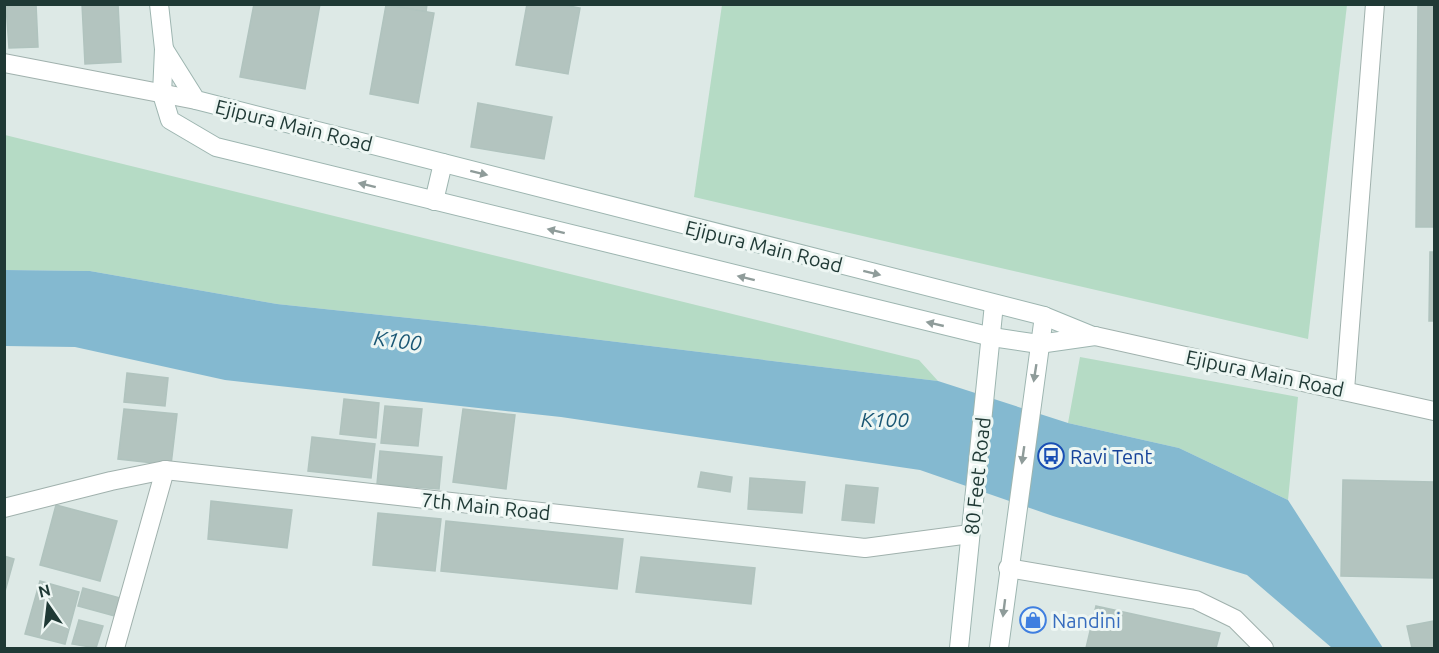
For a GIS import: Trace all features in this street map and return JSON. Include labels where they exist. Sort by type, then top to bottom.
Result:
[{"type":"main road","points":[[159,4],[164,49]]},
{"type":"main road","points":[[1346,390],[1375,4]]},
{"type":"main road","name":"Ejipura Main Road","points":[[164,49],[162,94],[170,120],[216,147],[992,337],[1040,344],[1095,336]]},
{"type":"main road","name":"Ejipura Main Road","points":[[164,49],[196,100],[1044,316],[1095,336],[1434,411]]},
{"type":"main road","points":[[4,63],[196,100]]},
{"type":"main road","points":[[434,201],[442,163]]},
{"type":"main road","name":"80 Feet Road","points":[[959,648],[994,304]]},
{"type":"main road","points":[[999,648],[1030,402],[1044,316]]},
{"type":"main road","points":[[115,648],[165,470]]},
{"type":"main road","name":"7th Main Road","points":[[4,508],[165,470],[865,548],[970,534]]},
{"type":"main road","points":[[1008,568],[1196,600],[1234,619],[1264,648]]},
{"type":"green space","points":[[722,5],[1347,5],[1308,339],[694,197]]},
{"type":"green space","points":[[5,135],[919,360],[938,381],[485,326],[277,304],[90,271],[5,270]]},
{"type":"green space","points":[[1080,357],[1298,397],[1288,500],[1179,448],[1068,423]]},
{"type":"water","name":"K100","points":[[5,270],[90,271],[277,304],[485,326],[938,381],[1068,423],[1179,448],[1288,500],[1383,648],[1332,648],[1247,575],[1053,516],[920,470],[561,417],[225,380],[75,347],[5,346]]},
{"type":"building","points":[[36,4],[38,47],[9,48],[6,6]]},
{"type":"building","points":[[82,4],[118,4],[121,62],[85,64]]},
{"type":"building","points":[[254,4],[320,4],[305,89],[240,77]]},
{"type":"building","points":[[386,4],[427,4],[426,12]]},
{"type":"building","points":[[527,4],[559,4],[580,8],[568,74],[516,65]]},
{"type":"building","points":[[1418,4],[1434,4],[1434,227],[1416,227]]},
{"type":"building","points":[[386,5],[434,13],[418,103],[370,94]]},
{"type":"building","points":[[478,103],[552,117],[544,159],[471,147]]},
{"type":"building","points":[[1430,252],[1434,252],[1434,321],[1429,321]]},
{"type":"building","points":[[127,373],[168,378],[165,406],[124,402]]},
{"type":"building","points":[[344,399],[379,403],[376,438],[340,434]]},
{"type":"building","points":[[385,406],[422,409],[418,446],[381,443]]},
{"type":"building","points":[[124,409],[177,414],[171,465],[118,459]]},
{"type":"building","points":[[463,409],[515,415],[506,489],[453,482]]},
{"type":"building","points":[[312,437],[375,444],[371,478],[308,471]]},
{"type":"building","points":[[380,451],[442,457],[439,489],[377,484]]},
{"type":"building","points":[[701,472],[732,477],[730,492],[698,487]]},
{"type":"building","points":[[750,478],[805,482],[802,513],[748,509]]},
{"type":"building","points":[[1343,480],[1434,482],[1434,578],[1341,576]]},
{"type":"building","points":[[846,485],[878,488],[874,523],[842,520]]},
{"type":"building","points":[[211,501],[292,510],[287,548],[208,539]]},
{"type":"building","points":[[56,505],[117,521],[100,581],[40,565]]},
{"type":"building","points":[[378,513],[441,519],[435,571],[373,565]]},
{"type":"building","points":[[446,521],[623,539],[617,589],[441,571]]},
{"type":"building","points":[[4,556],[14,559],[4,595]]},
{"type":"building","points":[[641,557],[755,568],[751,604],[636,592]]},
{"type":"building","points":[[40,581],[79,592],[65,644],[25,634]]},
{"type":"building","points":[[83,588],[120,598],[115,616],[78,606]]},
{"type":"building","points":[[1096,606],[1220,633],[1216,648],[1086,648]]},
{"type":"building","points":[[79,620],[103,626],[96,648],[72,644]]},
{"type":"building","points":[[1434,621],[1434,648],[1412,648],[1407,626]]},
{"type":"place","name":"Ravi Tent","points":[[1051,456]]},
{"type":"place","name":"Nandini","points":[[1033,620]]}]
